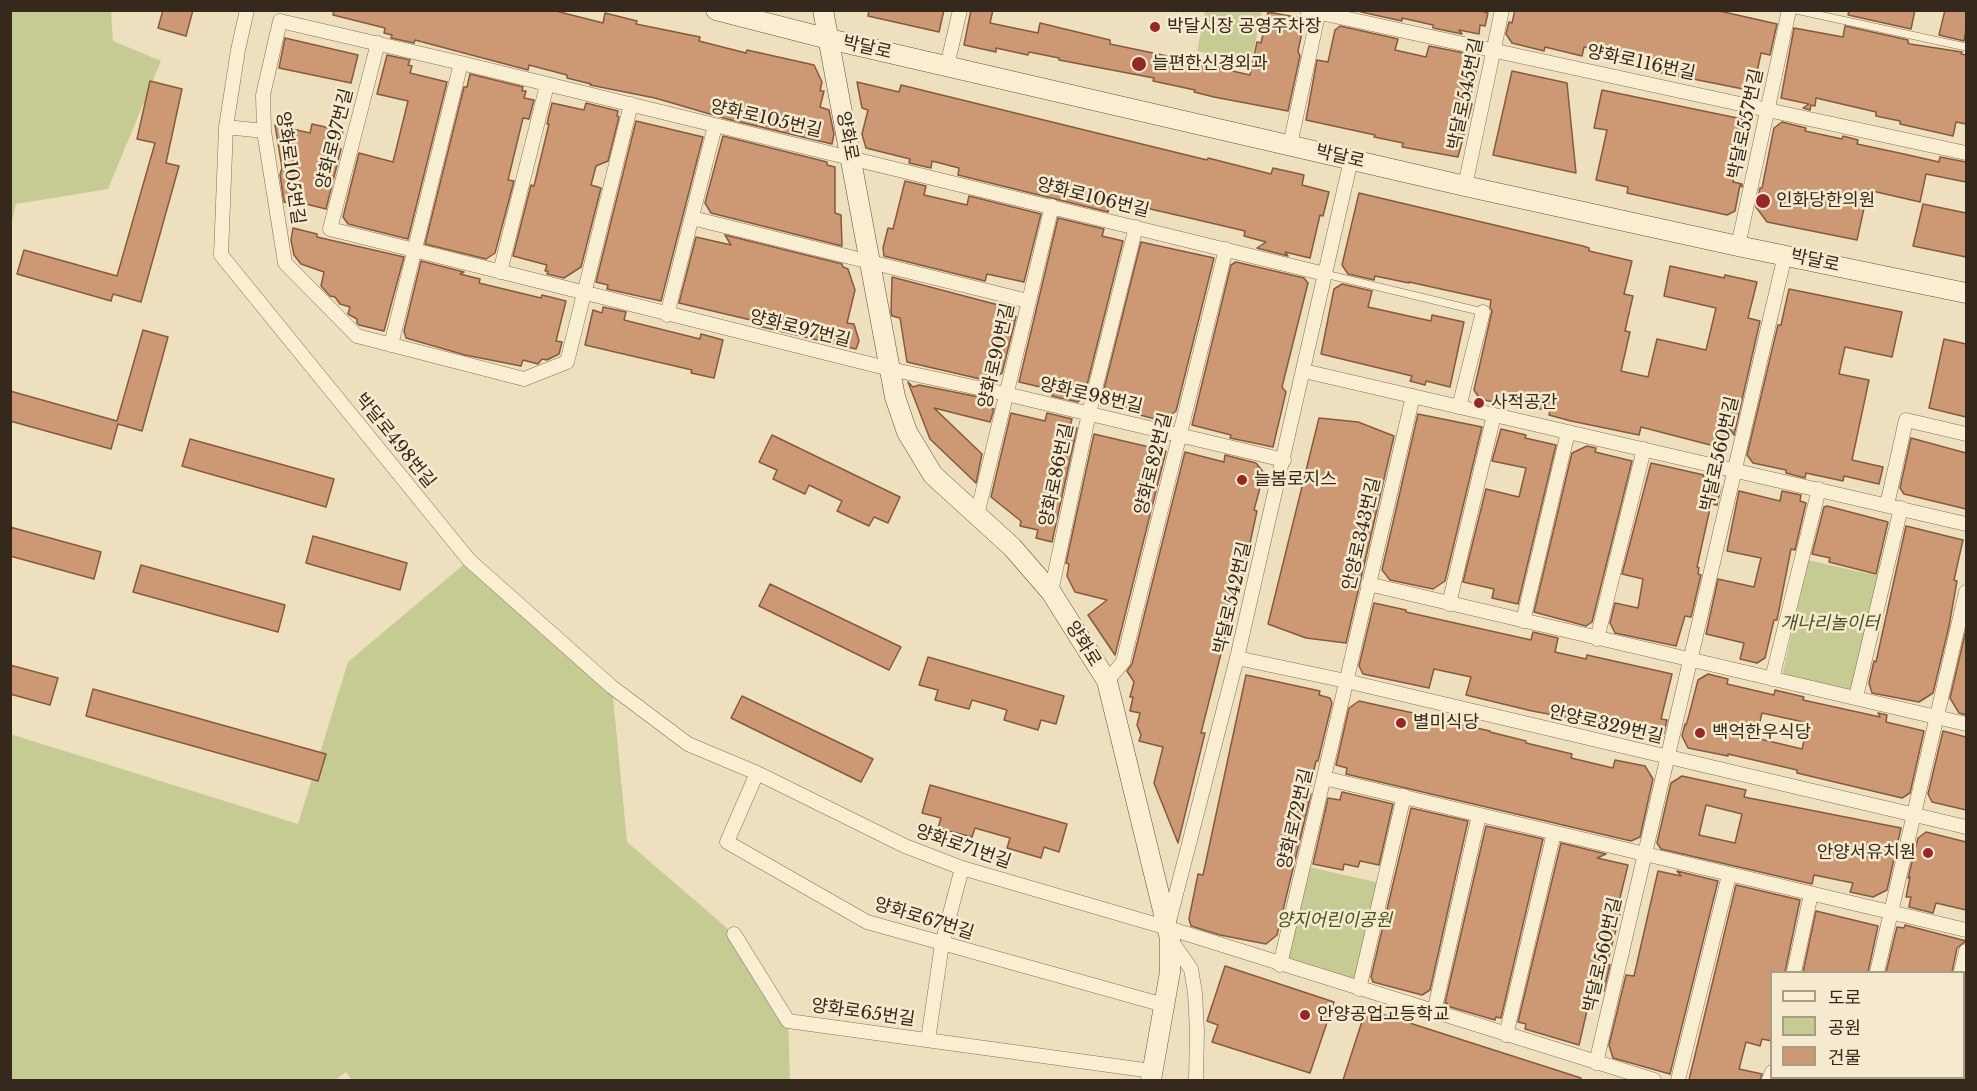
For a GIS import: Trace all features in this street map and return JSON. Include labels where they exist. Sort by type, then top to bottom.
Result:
[{"type":"street","name":"박달로498번길","points":[[247,10],[226,127],[221,255],[469,560],[612,687],[688,744],[757,773]]},
{"type":"street","name":"박달로","points":[[716,10],[829,39],[1465,186],[1966,293]]},
{"type":"street","name":"양화로","points":[[823,10],[895,397],[907,432],[933,475],[1012,547],[1051,592],[1107,681],[1169,934],[1170,972],[1152,1076]]},
{"type":"street","points":[[947,66],[960,10]]},
{"type":"street","name":"박달로545번길","points":[[1465,186],[1502,10]]},
{"type":"street","name":"박달로557번길","points":[[1738,246],[1789,10]]},
{"type":"street","points":[[1290,145],[1315,11]]},
{"type":"street","name":"양화로116번길","points":[[1315,11],[1966,153]]},
{"type":"street","name":"양화로105번길","points":[[585,291],[567,362],[524,379],[357,336],[285,262],[264,131],[262,95],[280,21],[851,158]]},
{"type":"street","name":"양화로97번길","points":[[378,43],[330,229],[890,369]]},
{"type":"street","points":[[391,345],[461,63]]},
{"type":"street","points":[[500,272],[547,85]]},
{"type":"street","points":[[585,291],[631,104]]},
{"type":"street","points":[[668,315],[715,126]]},
{"type":"street","points":[[226,127],[264,131]]},
{"type":"street","name":"양화로106번길","points":[[851,158],[1325,274]]},
{"type":"street","name":"박달로542번길","points":[[1169,934],[1238,658],[1351,160]]},
{"type":"street","name":"양화로90번길","points":[[977,515],[1052,206]]},
{"type":"street","points":[[692,218],[1028,301]]},
{"type":"street","name":"양화로86번길","points":[[1051,592],[1089,413],[1136,227]]},
{"type":"street","name":"양화로82번길","points":[[1107,681],[1123,662],[1226,249]]},
{"type":"street","name":"박달로560번길","points":[[1596,1063],[1785,255]]},
{"type":"street","points":[[1459,406],[1483,312]]},
{"type":"street","name":"양화로98번길","points":[[890,369],[1089,413],[1284,460]]},
{"type":"street","points":[[1304,371],[1966,524]]},
{"type":"street","name":"안양로343번길","points":[[1346,681],[1413,396]]},
{"type":"street","points":[[1449,604],[1494,415]]},
{"type":"street","points":[[1887,505],[1906,420],[1966,434]]},
{"type":"street","points":[[1523,621],[1568,432]]},
{"type":"street","points":[[1597,639],[1644,449]]},
{"type":"street","points":[[1772,679],[1819,489]]},
{"type":"street","points":[[1856,698],[1901,508]]},
{"type":"street","points":[[1368,585],[1966,724]]},
{"type":"street","points":[[1877,971],[1966,592]]},
{"type":"street","name":"안양로329번길","points":[[1238,658],[1346,681],[1966,827]]},
{"type":"street","name":"양화로72번길","points":[[1280,965],[1346,681]]},
{"type":"street","name":"양화로71번길","points":[[757,773],[905,846],[962,868],[1169,934]]},
{"type":"street","name":"양화로67번길","points":[[757,773],[727,842],[867,922],[1164,1005]]},
{"type":"street","points":[[1324,778],[1966,930]]},
{"type":"street","points":[[1359,989],[1404,796]]},
{"type":"street","points":[[1434,1012],[1479,815]]},
{"type":"street","points":[[1506,1035],[1554,833]]},
{"type":"street","name":"양화로65번길","points":[[928,1040],[942,944],[962,868]]},
{"type":"street","points":[[1678,1080],[1730,875]]},
{"type":"street","points":[[1794,971],[1812,894]]},
{"type":"street","name":"양화로65번길","points":[[734,934],[788,1021],[928,1040],[1152,1076]]},
{"type":"street","points":[[1169,934],[1280,965],[1654,1080]]},
{"type":"street","points":[[1169,934],[1191,969],[1197,1031],[1196,1080]]},
{"type":"street","points":[[1961,971],[1966,951]]},
{"type":"lane","points":[[1796,10],[1966,47]]},
{"type":"lane","points":[[1325,274],[1483,312]]},
{"type":"green space","points":[[11,11],[111,11],[113,41],[161,61],[108,189],[16,204],[11,225]]},
{"type":"green space","points":[[1205,11],[1262,11],[1251,63],[1197,51]]},
{"type":"green space","points":[[469,560],[612,687],[627,842],[734,934],[788,1021],[790,1080],[352,1080],[346,1072],[335,1080],[11,1080],[10,734],[298,824],[348,662]]},
{"type":"green space","name":"개나리놀이터","points":[[1808,560],[1878,576],[1853,688],[1848,691],[1786,677],[1783,672]]},
{"type":"green space","name":"양지어린이공원","points":[[1309,867],[1380,883],[1358,981],[1288,958]]},
{"type":"building","points":[[163,10],[193,10],[186,36],[158,28]]},
{"type":"building","points":[[334,10],[552,10],[603,23],[605,13],[637,21],[636,24],[700,37],[699,41],[746,53],[747,50],[814,65],[822,82],[820,91],[824,91],[820,107],[829,110],[834,134],[832,144],[727,119],[655,98],[590,85],[567,78],[567,75],[529,65],[528,70],[415,40],[414,43],[391,38],[392,35],[384,33],[385,28],[333,15]]},
{"type":"building","points":[[869,10],[944,10],[939,32],[868,16]]},
{"type":"building","points":[[971,10],[993,10],[990,23],[1038,33],[1040,23],[1110,40],[1110,44],[1250,75],[1257,42],[1261,43],[1268,12],[1301,18],[1303,28],[1298,51],[1300,56],[1288,111],[1214,97],[1194,92],[1195,90],[1153,81],[1154,78],[1059,60],[1059,58],[1029,52],[1028,55],[996,48],[996,52],[964,45]]},
{"type":"building","points":[[1363,10],[1477,10],[1488,13],[1485,26],[1480,25],[1479,34],[1459,30],[1462,34],[1402,18],[1402,21],[1361,12]]},
{"type":"building","points":[[1515,10],[1715,10],[1777,24],[1770,55],[1761,53],[1753,91],[1653,71],[1655,59],[1619,51],[1618,54],[1584,47],[1582,56],[1545,47],[1544,51],[1512,43],[1506,34]]},
{"type":"building","points":[[1849,10],[1915,10],[1911,29],[1848,15]]},
{"type":"building","points":[[1945,10],[1966,10],[1964,41],[1939,35]]},
{"type":"building","points":[[1340,26],[1398,39],[1395,50],[1426,57],[1429,46],[1474,55],[1478,63],[1469,103],[1472,104],[1458,157],[1402,147],[1403,143],[1374,137],[1375,135],[1306,120],[1317,60],[1328,62],[1335,30]]},
{"type":"building","points":[[1845,26],[1908,40],[1910,44],[1962,52],[1961,54],[1966,55],[1966,124],[1956,122],[1953,136],[1900,124],[1900,121],[1876,116],[1876,112],[1816,98],[1815,106],[1811,105],[1810,110],[1803,108],[1809,104],[1781,98],[1794,28],[1843,37]]},
{"type":"building","points":[[285,38],[358,55],[351,83],[279,68]]},
{"type":"building","points":[[387,55],[410,60],[408,65],[412,66],[410,73],[447,82],[408,239],[348,224],[343,217],[359,153],[393,162],[408,101],[377,94]]},
{"type":"building","points":[[1512,71],[1567,83],[1576,173],[1493,155]]},
{"type":"building","points":[[470,74],[523,87],[522,91],[526,91],[524,98],[534,100],[529,119],[523,118],[508,180],[514,181],[495,253],[486,259],[425,244],[464,87],[467,87]]},
{"type":"building","points":[[150,81],[182,89],[166,163],[179,166],[141,302],[113,294],[111,301],[17,274],[24,250],[117,276],[155,143],[137,139]]},
{"type":"building","points":[[857,82],[899,92],[901,85],[1207,160],[1208,158],[1271,174],[1273,168],[1304,175],[1302,185],[1329,192],[1323,216],[1320,215],[1310,258],[1285,252],[1288,256],[1257,248],[1266,242],[1244,236],[1245,231],[1111,200],[1108,212],[958,175],[959,168],[932,161],[931,168],[909,163],[910,159],[866,148],[862,134],[868,110],[862,108]]},
{"type":"building","points":[[1602,90],[1747,120],[1733,182],[1742,184],[1735,211],[1727,215],[1627,193],[1628,187],[1596,180],[1607,130],[1594,128]]},
{"type":"building","points":[[552,103],[584,110],[586,103],[618,111],[617,116],[619,117],[608,161],[596,166],[591,185],[601,188],[581,267],[564,278],[547,274],[548,271],[545,271],[547,265],[513,256],[531,185],[534,186]]},
{"type":"building","points":[[636,121],[703,137],[661,301],[607,289],[608,285],[596,282]]},
{"type":"building","points":[[1782,122],[1806,128],[1805,131],[1842,139],[1843,136],[1858,140],[1857,144],[1939,162],[1940,157],[1966,162],[1966,182],[1926,174],[1920,202],[1868,190],[1857,240],[1767,222],[1756,207],[1774,128]]},
{"type":"building","points":[[312,124],[343,131],[339,148],[341,149],[326,209],[302,203],[301,206],[284,202],[280,175],[282,168],[275,125],[310,133]]},
{"type":"building","points":[[723,136],[827,162],[827,165],[835,167],[835,213],[841,215],[842,246],[711,213],[705,203]]},
{"type":"building","points":[[905,181],[926,186],[924,195],[967,205],[969,196],[1041,214],[1024,282],[987,274],[985,281],[884,256],[883,248],[888,228],[893,229]]},
{"type":"building","points":[[1359,193],[1583,246],[1589,248],[1589,251],[1632,261],[1624,294],[1633,296],[1625,331],[1630,332],[1621,371],[1648,377],[1657,339],[1706,350],[1716,308],[1664,296],[1670,266],[1724,278],[1725,275],[1757,282],[1748,318],[1760,321],[1734,435],[1727,425],[1722,448],[1641,427],[1639,435],[1571,421],[1549,415],[1550,411],[1503,401],[1502,404],[1480,399],[1474,390],[1492,311],[1491,300],[1409,282],[1375,276],[1374,280],[1348,274],[1342,265]]},
{"type":"building","points":[[1923,204],[1966,213],[1966,257],[1913,246]]},
{"type":"building","points":[[1058,218],[1104,229],[1102,236],[1123,241],[1086,389],[1078,402],[1052,396],[1053,390],[1019,382]]},
{"type":"building","points":[[293,228],[317,234],[317,237],[404,257],[384,331],[359,325],[357,319],[348,314],[350,307],[340,304],[321,286],[324,272],[301,264],[294,255],[291,240]]},
{"type":"building","points":[[725,235],[842,264],[848,269],[855,290],[847,323],[854,324],[859,341],[856,349],[754,325],[755,321],[679,303],[696,237],[731,245]]},
{"type":"building","points":[[1141,242],[1214,258],[1176,411],[1163,421],[1140,415],[1141,411],[1111,404],[1114,395],[1103,393]]},
{"type":"building","points":[[421,261],[464,272],[460,274],[480,279],[479,283],[541,298],[542,295],[566,301],[556,341],[562,342],[559,354],[547,360],[542,359],[538,364],[523,360],[521,366],[465,355],[406,338],[404,331]]},
{"type":"building","points":[[1236,262],[1304,278],[1308,283],[1282,387],[1286,392],[1273,447],[1230,438],[1231,435],[1192,425],[1231,265]]},
{"type":"building","points":[[892,277],[1010,308],[1016,317],[1002,373],[989,381],[907,362],[900,318],[892,316],[891,312]]},
{"type":"building","points":[[1342,284],[1372,291],[1368,307],[1431,321],[1432,315],[1464,322],[1450,387],[1426,381],[1425,385],[1410,381],[1412,376],[1321,354],[1334,289]]},
{"type":"building","points":[[1789,289],[1902,312],[1892,357],[1845,347],[1839,374],[1869,380],[1852,460],[1883,467],[1879,484],[1844,476],[1843,481],[1806,473],[1805,478],[1786,473],[1786,470],[1753,463],[1747,455],[1778,325],[1781,325]]},
{"type":"building","points":[[603,307],[626,312],[624,320],[700,339],[701,334],[723,340],[714,378],[691,373],[692,370],[585,345],[593,310],[602,313]]},
{"type":"building","points":[[143,330],[168,337],[142,431],[118,424],[111,449],[10,421],[10,391],[117,421]]},
{"type":"building","points":[[1944,339],[1966,344],[1966,417],[1929,408]]},
{"type":"building","points":[[908,382],[913,387],[919,385],[989,399],[987,407],[994,409],[990,422],[934,408],[982,454],[976,483],[930,439]]},
{"type":"building","points":[[1011,413],[1045,421],[1047,413],[1072,419],[1070,426],[1077,428],[1052,542],[1036,538],[1038,530],[1020,526],[1021,521],[991,497]]},
{"type":"building","points":[[1418,414],[1482,427],[1445,581],[1433,589],[1390,580],[1382,570]]},
{"type":"building","points":[[1319,418],[1358,422],[1394,436],[1346,643],[1306,638],[1268,624]]},
{"type":"building","points":[[1501,429],[1526,435],[1525,438],[1556,445],[1518,604],[1492,598],[1494,589],[1463,582],[1486,489],[1519,497],[1526,468],[1492,461]]},
{"type":"building","points":[[1094,434],[1166,451],[1115,655],[1088,615],[1107,600],[1075,592],[1067,576],[1069,564],[1066,563]]},
{"type":"building","points":[[772,435],[900,497],[888,523],[874,517],[869,526],[837,511],[842,501],[809,485],[805,494],[773,479],[777,470],[759,462]]},
{"type":"building","points":[[1911,438],[1966,453],[1966,509],[1904,494],[1900,488]]},
{"type":"building","points":[[190,439],[334,479],[326,507],[182,466]]},
{"type":"building","points":[[1587,446],[1596,448],[1595,452],[1632,461],[1592,622],[1586,626],[1534,612],[1572,453]]},
{"type":"building","points":[[1185,452],[1224,462],[1225,455],[1256,463],[1264,473],[1254,510],[1257,511],[1243,575],[1235,574],[1224,621],[1229,622],[1201,733],[1205,733],[1178,843],[1154,783],[1163,747],[1139,741],[1141,735],[1137,725],[1140,713],[1130,711],[1133,697],[1130,697],[1134,682],[1127,671],[1132,664]]},
{"type":"building","points":[[1651,463],[1704,475],[1703,479],[1720,483],[1719,487],[1721,487],[1717,505],[1711,504],[1697,567],[1699,568],[1698,574],[1701,575],[1691,617],[1685,616],[1676,646],[1615,633],[1610,623],[1615,603],[1638,608],[1643,579],[1622,574]]},
{"type":"building","points":[[1739,491],[1780,501],[1782,491],[1801,495],[1800,501],[1806,503],[1795,550],[1791,549],[1777,620],[1774,620],[1765,658],[1757,663],[1740,659],[1744,643],[1706,634],[1718,579],[1754,587],[1761,558],[1727,551]]},
{"type":"building","points":[[1824,507],[1888,522],[1876,574],[1829,562],[1830,558],[1812,554]]},
{"type":"building","points":[[1906,526],[1963,540],[1954,580],[1957,581],[1949,626],[1933,693],[1919,702],[1872,693],[1869,683],[1874,661],[1876,662]]},
{"type":"building","points":[[10,527],[101,552],[94,579],[10,556]]},
{"type":"building","points":[[313,536],[407,563],[400,590],[306,563]]},
{"type":"building","points":[[141,565],[285,605],[278,632],[133,592]]},
{"type":"building","points":[[770,584],[901,647],[889,670],[759,606]]},
{"type":"building","points":[[1374,603],[1531,640],[1533,632],[1558,638],[1555,652],[1586,659],[1587,655],[1672,674],[1661,719],[1667,720],[1664,733],[1657,737],[1466,695],[1471,677],[1434,669],[1429,688],[1363,674],[1359,666]]},
{"type":"building","points":[[1966,630],[1966,715],[1959,713],[1950,698]]},
{"type":"building","points":[[928,657],[1064,696],[1056,724],[1041,720],[1038,730],[1004,720],[1007,710],[972,700],[969,709],[935,700],[938,690],[919,685]]},
{"type":"building","points":[[10,665],[58,678],[50,705],[10,694]]},
{"type":"building","points":[[1708,674],[1728,679],[1727,684],[1774,695],[1775,690],[1804,697],[1803,700],[1880,717],[1878,713],[1887,715],[1886,722],[1924,731],[1910,793],[1902,798],[1797,773],[1797,770],[1728,754],[1728,756],[1688,748],[1682,736],[1698,680]],"holes":[[[1762,713],[1808,723],[1802,749],[1756,738]]]},
{"type":"building","points":[[1246,675],[1320,691],[1319,695],[1330,698],[1332,703],[1318,761],[1316,761],[1309,793],[1311,794],[1277,935],[1266,944],[1220,935],[1191,926],[1189,919],[1198,874],[1203,875]]},
{"type":"building","points":[[93,689],[326,754],[318,781],[86,716]]},
{"type":"building","points":[[742,696],[873,759],[861,782],[731,718]]},
{"type":"building","points":[[1359,701],[1422,715],[1420,719],[1490,731],[1526,741],[1526,743],[1572,754],[1571,758],[1613,768],[1615,760],[1645,766],[1653,779],[1640,837],[1631,841],[1346,774],[1347,768],[1336,765],[1349,708]]},
{"type":"building","points":[[1943,731],[1966,737],[1966,810],[1932,802],[1928,794]]},
{"type":"building","points":[[1682,776],[1746,790],[1744,797],[1901,828],[1887,890],[1873,897],[1850,892],[1853,883],[1814,875],[1812,884],[1661,849],[1657,843],[1671,783]],"holes":[[[1706,805],[1742,814],[1735,843],[1699,835]]]},
{"type":"building","points":[[930,785],[1067,824],[1059,852],[1044,847],[1041,858],[1007,848],[1010,838],[975,828],[972,837],[938,828],[941,818],[922,813]]},
{"type":"building","points":[[1342,792],[1393,804],[1379,865],[1360,861],[1358,867],[1344,864],[1343,870],[1313,864],[1328,798],[1340,800]]},
{"type":"building","points":[[1411,808],[1468,821],[1430,990],[1422,995],[1373,982],[1371,977]]},
{"type":"building","points":[[1486,826],[1543,839],[1501,1018],[1496,1017],[1495,1020],[1447,1006],[1445,1003]]},
{"type":"building","points":[[1926,832],[1966,842],[1966,910],[1936,903],[1933,913],[1909,907],[1911,897],[1906,897],[1910,877],[1908,878],[1918,838]]},
{"type":"building","points":[[1561,843],[1606,854],[1597,858],[1628,865],[1617,910],[1621,910],[1607,964],[1610,965],[1604,991],[1592,989],[1579,1045],[1525,1029],[1526,1024],[1518,1022]]},
{"type":"building","points":[[1658,871],[1681,876],[1677,871],[1718,881],[1670,1074],[1613,1058],[1609,1045],[1626,975],[1634,976]]},
{"type":"building","points":[[1736,885],[1800,900],[1785,971],[1770,971],[1770,1041],[1762,1039],[1760,1046],[1746,1042],[1739,1069],[1762,1074],[1760,1080],[1689,1080]]},
{"type":"building","points":[[1816,911],[1878,926],[1868,971],[1803,971]]},
{"type":"building","points":[[1905,925],[1966,941],[1957,948],[1952,971],[1886,971],[1897,927],[1904,928]]},
{"type":"building","points":[[1225,966],[1334,1002],[1310,1073],[1212,1042],[1218,1025],[1207,1021]]},
{"type":"building","points":[[1366,1009],[1581,1078],[1580,1080],[1343,1080]]},
{"type":"place","name":"박달시장 공영주차장","points":[[1155,27]]},
{"type":"place","name":"늘편한신경외과","points":[[1139,64]]},
{"type":"place","name":"인화당한의원","points":[[1763,201]]},
{"type":"place","name":"사적공간","points":[[1479,403]]},
{"type":"place","name":"늘봄로지스","points":[[1242,480]]},
{"type":"place","name":"별미식당","points":[[1401,723]]},
{"type":"place","name":"백억한우식당","points":[[1700,733]]},
{"type":"place","name":"안양서유치원","points":[[1928,853]]},
{"type":"place","name":"안양공업고등학교","points":[[1305,1015]]}]
